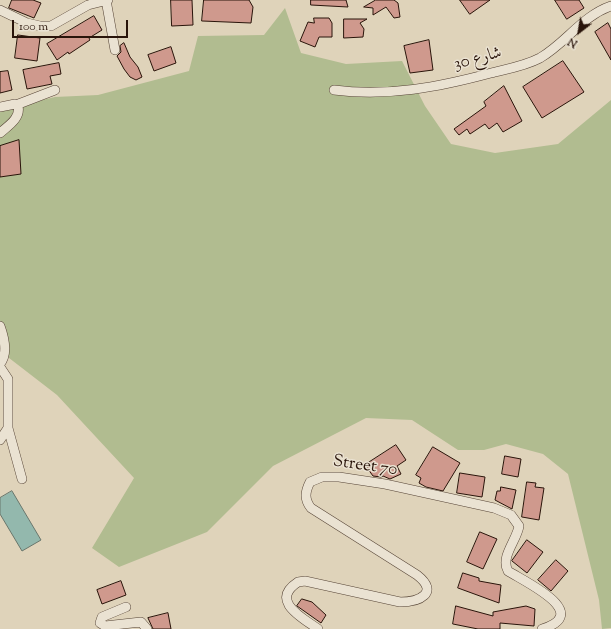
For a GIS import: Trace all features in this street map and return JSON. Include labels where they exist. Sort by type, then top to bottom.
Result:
[{"type":"street","points":[[0,10],[27,23],[40,26],[51,26],[88,5],[107,0],[115,50]]},
{"type":"street","name":"شارع 30","points":[[334,90],[367,93],[427,88],[526,64],[547,53],[584,20],[611,6]]},
{"type":"street","points":[[0,107],[9,104],[16,105],[55,90]]},
{"type":"street","points":[[0,133],[18,115],[19,108],[16,105]]},
{"type":"street","points":[[0,326],[5,350],[4,360],[0,366],[8,379],[9,384],[7,412],[8,428],[22,479]]},
{"type":"street","points":[[0,440],[8,428]]},
{"type":"street","name":"Street 70","points":[[318,629],[295,613],[288,605],[288,593],[298,582],[305,581],[400,602],[409,602],[421,599],[426,594],[427,588],[426,582],[417,575],[311,508],[306,498],[306,492],[310,482],[322,477],[339,477],[385,484],[479,504],[511,515],[515,518],[519,526],[507,557],[506,568],[508,571],[542,590],[557,603],[560,608],[560,615],[557,622],[542,629]]},
{"type":"street","points":[[126,607],[102,618],[100,623],[108,625],[141,622],[147,629]]},
{"type":"green space","points":[[285,8],[301,53],[346,64],[402,61],[425,106],[451,144],[495,153],[558,144],[611,100],[611,628],[602,629],[599,600],[568,474],[543,454],[506,444],[484,450],[458,450],[412,420],[366,418],[273,466],[207,532],[119,567],[92,548],[134,478],[57,395],[0,351],[0,110],[55,97],[98,95],[189,71],[198,36],[264,35]]},
{"type":"water","points":[[12,491],[41,540],[22,551],[0,514],[0,498]]},
{"type":"building","points":[[12,0],[33,0],[41,3],[34,18],[9,8]]},
{"type":"building","points":[[171,0],[192,0],[193,25],[172,26]]},
{"type":"building","points":[[204,0],[249,0],[253,7],[251,23],[202,21]]},
{"type":"building","points":[[311,0],[346,0],[348,7],[311,5]]},
{"type":"building","points":[[376,0],[394,0],[398,3],[400,17],[394,18],[386,7],[373,15],[373,8],[364,7]]},
{"type":"building","points":[[460,0],[490,0],[470,14]]},
{"type":"building","points":[[555,0],[579,0],[584,8],[567,19]]},
{"type":"building","points":[[94,16],[102,30],[69,54],[68,52],[57,60],[47,44]]},
{"type":"building","points":[[314,18],[329,18],[332,23],[332,37],[319,37],[315,47],[300,41],[308,22],[314,23]]},
{"type":"building","points":[[344,19],[367,19],[360,23],[364,29],[363,37],[344,38]]},
{"type":"building","points":[[608,23],[611,29],[611,60],[595,32]]},
{"type":"building","points":[[18,35],[40,38],[37,61],[15,58]]},
{"type":"building","points":[[429,40],[433,70],[410,73],[404,46]]},
{"type":"building","points":[[124,43],[130,57],[138,67],[142,77],[136,80],[130,77],[117,56],[121,52],[120,46]]},
{"type":"building","points":[[171,47],[176,63],[154,71],[148,55]]},
{"type":"building","points":[[563,61],[584,92],[542,118],[523,87]]},
{"type":"building","points":[[59,63],[61,74],[50,76],[52,84],[27,89],[23,70]]},
{"type":"building","points":[[8,71],[12,90],[0,93],[0,72]]},
{"type":"building","points":[[504,86],[522,121],[503,132],[497,123],[489,129],[485,124],[470,134],[467,129],[459,135],[454,129],[486,106],[484,102]]},
{"type":"building","points":[[19,140],[21,174],[0,177],[0,146]]},
{"type":"building","points":[[396,445],[406,460],[397,466],[401,474],[390,479],[383,476],[373,476],[365,465]]},
{"type":"building","points":[[433,447],[460,463],[443,491],[426,487],[419,483],[421,478],[416,475]]},
{"type":"building","points":[[505,456],[521,459],[518,477],[502,474]]},
{"type":"building","points":[[460,473],[485,477],[482,497],[457,493]]},
{"type":"building","points":[[527,482],[536,483],[535,487],[544,488],[539,520],[522,517]]},
{"type":"building","points":[[501,487],[516,490],[512,509],[495,500],[497,491],[500,491]]},
{"type":"building","points":[[480,532],[497,539],[483,569],[467,562]]},
{"type":"building","points":[[527,540],[543,552],[527,573],[512,561]]},
{"type":"building","points":[[556,560],[568,571],[551,591],[538,580]]},
{"type":"building","points":[[463,573],[479,578],[479,581],[501,585],[499,603],[458,588]]},
{"type":"building","points":[[121,581],[126,595],[102,604],[97,590]]},
{"type":"building","points":[[302,599],[312,602],[326,615],[321,623],[297,606]]},
{"type":"building","points":[[456,606],[493,616],[493,612],[526,606],[535,609],[534,626],[500,623],[500,629],[478,629],[453,624]]},
{"type":"building","points":[[168,613],[171,629],[153,629],[148,618]]}]
